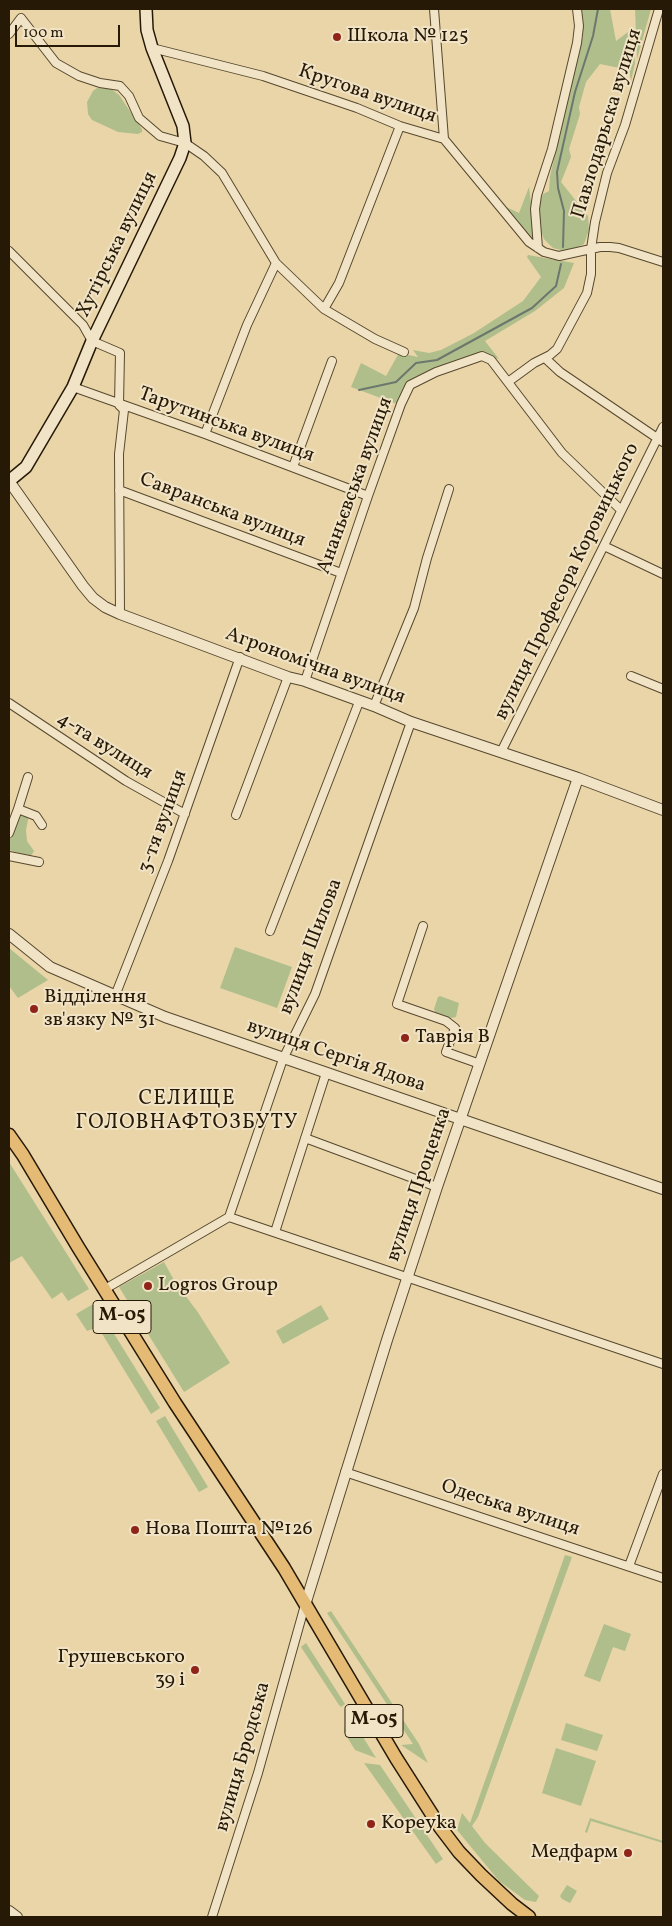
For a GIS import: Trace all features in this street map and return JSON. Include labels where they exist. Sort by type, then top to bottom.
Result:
[{"type":"main road","points":[[146,9],[147,30],[152,48],[183,126],[185,143]]},
{"type":"main road","name":"Хутірська вулиця","points":[[9,481],[26,467],[72,387],[92,341],[180,158],[185,143]]},
{"type":"main road","name":"М-05","points":[[9,1135],[176,1403],[284,1568],[396,1758],[449,1840],[494,1888],[529,1917]]},
{"type":"street","name":"Кругова вулиця","points":[[152,48],[263,76],[357,108],[400,126],[444,139],[434,9]]},
{"type":"street","points":[[538,248],[535,214],[537,195],[552,149],[577,43],[579,26],[577,9]]},
{"type":"street","name":"Павлодарьска вулиця","points":[[508,382],[534,363],[554,353],[562,343],[587,293],[591,274],[593,231],[608,174],[625,125],[659,9]]},
{"type":"street","points":[[9,34],[21,18],[56,63],[80,76],[100,83],[120,86],[129,96],[139,118],[160,136],[185,143],[204,156],[222,174],[276,263],[324,309],[375,340],[404,352]]},
{"type":"street","points":[[324,309],[339,282],[400,126]]},
{"type":"street","points":[[444,139],[529,242],[547,254],[559,256],[600,247],[619,248],[663,262]]},
{"type":"street","points":[[9,251],[84,325],[92,341]]},
{"type":"street","points":[[205,434],[247,325],[276,263]]},
{"type":"street","name":"Савранська вулиця","points":[[92,341],[120,353],[119,405],[124,410],[119,454],[120,614]]},
{"type":"street","name":"Ананьєвська вулиця","points":[[305,681],[368,496],[401,404],[410,386],[436,372],[482,356],[491,360],[508,382]]},
{"type":"street","points":[[545,358],[560,372],[660,441]]},
{"type":"street","points":[[293,467],[332,360]]},
{"type":"street","points":[[508,382],[562,453],[621,510]]},
{"type":"street","name":"Тарутинська вулиця","points":[[72,387],[205,434],[368,496]]},
{"type":"street","name":"вулиця Професора Коровицького","points":[[502,752],[621,510],[660,441],[663,427]]},
{"type":"street","name":"Агрономічна вулиця","points":[[9,481],[82,586],[99,602],[120,614],[288,677],[305,681],[374,706],[411,722],[578,778],[663,810]]},
{"type":"street","points":[[374,706],[414,608],[427,558],[449,489]]},
{"type":"street","name":"Савранська вулиця","points":[[119,490],[341,573]]},
{"type":"street","points":[[604,546],[663,574]]},
{"type":"street","name":"3-тя вулиця","points":[[115,996],[185,814],[240,658]]},
{"type":"street","points":[[631,676],[663,689]]},
{"type":"street","points":[[236,815],[288,677]]},
{"type":"street","points":[[270,931],[359,702]]},
{"type":"street","name":"4-та вулиця","points":[[9,703],[126,781],[185,814]]},
{"type":"street","name":"вулиця Шилова","points":[[229,1217],[283,1058],[315,994],[411,722]]},
{"type":"street","points":[[9,833],[28,777]]},
{"type":"street","name":"вулиця Проценка","points":[[305,1605],[345,1472],[437,1186],[578,778]]},
{"type":"street","points":[[18,810],[36,816],[42,825]]},
{"type":"street","points":[[9,856],[40,862]]},
{"type":"street","points":[[423,926],[397,1004],[446,1021],[455,1028],[446,1052],[480,1064]]},
{"type":"street","name":"вулиця Сергія Ядова","points":[[9,934],[50,967],[165,1017],[663,1189]]},
{"type":"street","points":[[275,1232],[326,1073]]},
{"type":"street","points":[[305,1138],[437,1186]]},
{"type":"street","points":[[105,1288],[229,1217],[663,1364]]},
{"type":"street","name":"Одеська вулиця","points":[[345,1472],[663,1578]]},
{"type":"street","points":[[629,1566],[663,1474]]},
{"type":"street","name":"вулиця Бродська","points":[[212,1917],[258,1773],[305,1605]]},
{"type":"street","points":[[9,1911],[17,1917]]},
{"type":"green space","points":[[582,9],[610,9],[616,41],[632,29],[635,63],[631,81],[629,70],[600,64],[586,82],[579,107],[580,114],[569,149],[571,157],[561,182],[588,216],[589,230],[584,244],[572,250],[561,250],[553,248],[544,239],[540,228],[539,204],[543,194],[549,191],[550,176],[583,36]]},
{"type":"green space","points":[[635,9],[651,9],[637,59]]},
{"type":"green space","points":[[97,88],[110,88],[119,95],[142,129],[142,132],[138,134],[118,132],[92,120],[88,114],[87,102],[93,91]]},
{"type":"green space","points":[[529,187],[535,235],[531,239],[504,206],[519,213]]},
{"type":"green space","points":[[528,255],[574,263],[564,288],[535,311],[485,341],[499,359],[480,353],[409,383],[397,404],[351,387],[361,363],[386,376],[399,353],[418,357],[413,350],[429,353],[441,350],[474,333],[523,301],[541,277],[527,257]]},
{"type":"green space","points":[[16,813],[29,815],[26,830],[27,841],[34,851],[30,857],[9,850],[9,834]]},
{"type":"green space","points":[[235,947],[292,967],[277,1008],[220,988]]},
{"type":"green space","points":[[9,948],[48,980],[18,998],[9,986]]},
{"type":"green space","points":[[440,996],[459,1003],[456,1017],[451,1018],[435,1012],[434,1009]]},
{"type":"green space","points":[[9,1162],[89,1289],[68,1301],[62,1292],[52,1299],[22,1256],[9,1263]]},
{"type":"green space","points":[[164,1262],[175,1282],[197,1311],[230,1363],[184,1392],[119,1287]]},
{"type":"green space","points":[[95,1303],[160,1408],[151,1414],[98,1327],[87,1331],[76,1314]]},
{"type":"green space","points":[[321,1305],[329,1319],[283,1344],[276,1331]]},
{"type":"green space","points":[[165,1416],[208,1487],[199,1492],[156,1421]]},
{"type":"green space","points":[[565,1555],[572,1557],[478,1817],[472,1826],[485,1843],[539,1896],[536,1902],[525,1900],[499,1881],[457,1830],[462,1813],[470,1823]]},
{"type":"green space","points":[[331,1611],[419,1744],[428,1763],[401,1745],[413,1744],[327,1613]]},
{"type":"green space","points":[[604,1624],[631,1634],[625,1651],[613,1647],[600,1682],[584,1676]]},
{"type":"green space","points":[[306,1643],[345,1704],[341,1707],[301,1647]]},
{"type":"green space","points":[[347,1711],[376,1758],[355,1750],[344,1732]]},
{"type":"green space","points":[[566,1723],[603,1735],[597,1751],[561,1740]]},
{"type":"green space","points":[[556,1748],[596,1761],[581,1806],[542,1793]]},
{"type":"green space","points":[[364,1763],[380,1765],[443,1859],[436,1864]]},
{"type":"green space","points":[[590,1818],[663,1841],[663,1843],[591,1821],[587,1833],[585,1832]]},
{"type":"green space","points":[[567,1885],[577,1891],[570,1903],[560,1896]]},
{"type":"waterway","points":[[563,247],[564,211],[558,188],[557,172],[575,92],[593,36],[598,9]]},
{"type":"waterway","points":[[359,390],[396,382],[416,363],[437,360],[532,308],[556,286],[561,264]]},
{"type":"place","name":"Школа № 125","points":[[337,37]]},
{"type":"place","name":"Відділення зв'язку № 31","points":[[34,1009]]},
{"type":"place","name":"Таврія В","points":[[405,1038]]},
{"type":"place","name":"Logros Group","points":[[148,1286]]},
{"type":"place","name":"Нова Пошта №126","points":[[135,1530]]},
{"type":"place","name":"Грушевського 39 і","points":[[195,1670]]},
{"type":"place","name":"Kopeyka","points":[[371,1824]]},
{"type":"place","name":"Медфарм","points":[[628,1853]]},
{"type":"district","name":"СЕЛИЩЕ ГОЛОВНАФТОЗБУТУ","points":[[187,1112]]}]
